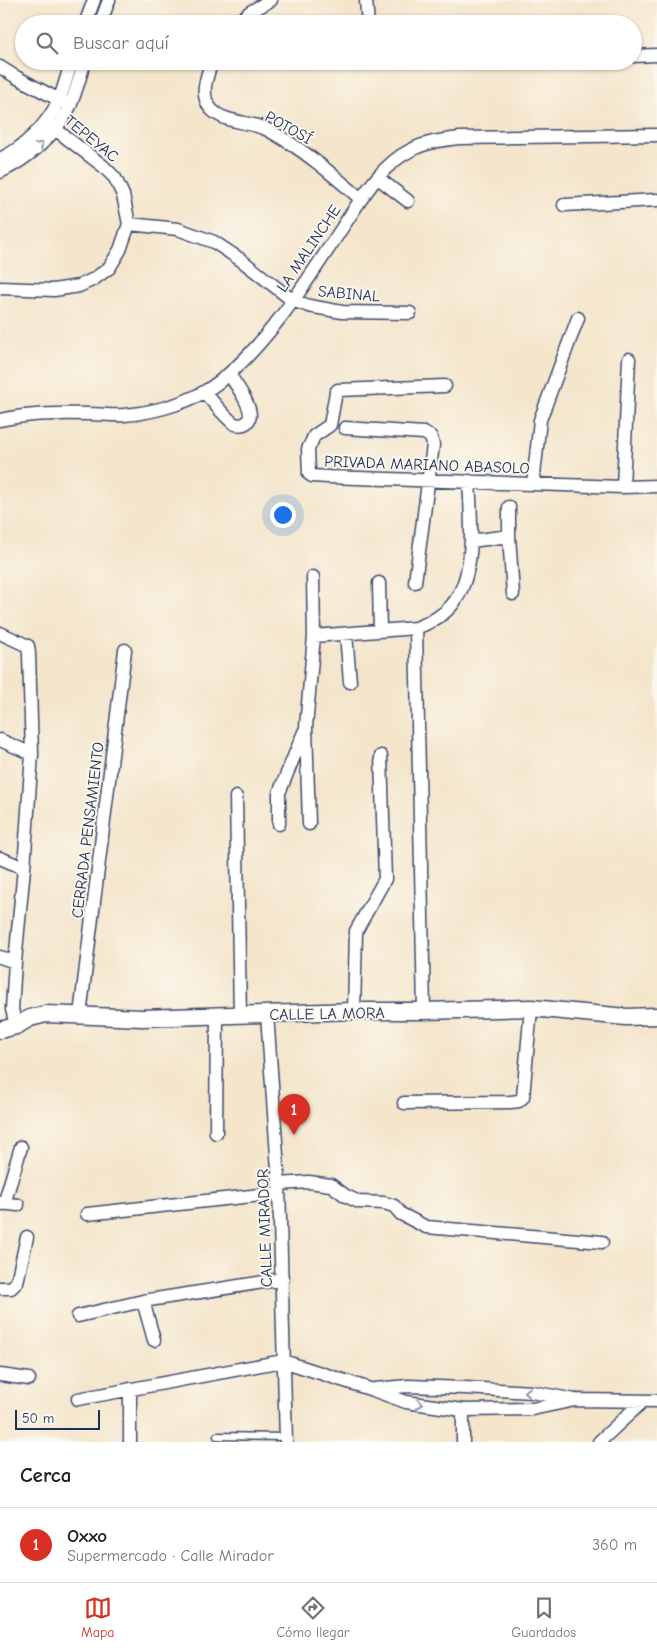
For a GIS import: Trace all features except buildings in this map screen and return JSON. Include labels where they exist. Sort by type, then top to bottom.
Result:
[{"type":"street","points":[[88,15],[94,0]]},
{"type":"street","points":[[103,15],[109,0]]},
{"type":"street","points":[[246,15],[271,0]]},
{"type":"street","points":[[366,0],[367,15]]},
{"type":"street","points":[[642,56],[657,55]]},
{"type":"street","points":[[0,67],[64,103]]},
{"type":"street","points":[[64,103],[70,70]]},
{"type":"street","points":[[0,172],[31,154],[51,126],[80,70]]},
{"type":"street","name":"POTOSÍ","points":[[209,70],[205,83],[206,98],[211,108],[221,116],[267,130],[308,156],[361,199]]},
{"type":"street","points":[[0,158],[51,126]]},
{"type":"street","name":"TEPEYAC","points":[[0,288],[54,290],[79,286],[94,279],[109,268],[120,250],[129,224],[124,196],[115,178],[103,166],[51,126]]},
{"type":"street","name":"LA MALINCHE","points":[[0,420],[12,417],[59,413],[124,415],[150,411],[186,400],[204,392],[229,374],[255,348],[292,300],[361,199],[391,164],[410,150],[431,142],[459,138],[657,135]]},
{"type":"street","points":[[378,178],[408,201]]},
{"type":"street","points":[[564,204],[657,200]]},
{"type":"street","name":"SABINAL","points":[[129,224],[178,229],[214,242],[241,260],[292,300],[309,306],[342,312],[410,313]]},
{"type":"street","points":[[533,484],[540,420],[578,318]]},
{"type":"street","points":[[623,487],[629,359]]},
{"type":"street","points":[[204,392],[233,423],[245,424],[250,418],[251,410],[229,374]]},
{"type":"street","name":"PRIVADA MARIANO ABASOLO","points":[[445,386],[338,390],[336,392],[330,425],[314,436],[308,449],[308,474],[312,476],[533,484],[623,487],[657,486]]},
{"type":"street","points":[[345,428],[424,433],[431,437],[433,445],[415,582]]},
{"type":"street","points":[[314,636],[416,628],[433,621],[452,606],[464,583],[471,541],[470,481]]},
{"type":"street","points":[[509,507],[509,536],[514,594]]},
{"type":"street","points":[[471,541],[509,536]]},
{"type":"street","points":[[309,824],[306,727],[314,636],[313,577]]},
{"type":"street","points":[[379,582],[380,631]]},
{"type":"street","points":[[416,628],[424,1011]]},
{"type":"street","points":[[0,633],[28,646],[29,654],[32,754],[12,1009],[16,1026]]},
{"type":"street","points":[[346,634],[350,682]]},
{"type":"street","name":"CERRADA PENSAMIENTO","points":[[80,1015],[125,650]]},
{"type":"street","points":[[279,824],[279,793],[306,727]]},
{"type":"street","points":[[0,740],[32,754]]},
{"type":"street","points":[[354,1011],[356,931],[385,879],[381,756]]},
{"type":"street","points":[[236,797],[240,1016]]},
{"type":"street","points":[[0,858],[24,868]]},
{"type":"street","points":[[0,957],[15,962]]},
{"type":"street","points":[[404,1103],[511,1102],[519,1100],[523,1097],[532,1008]]},
{"type":"street","name":"CALLE LA MORA","points":[[0,1030],[46,1014],[142,1018],[354,1011],[532,1008],[626,1017],[657,1016]]},
{"type":"street","name":"CALLE MIRADOR","points":[[267,1014],[279,1188],[286,1439]]},
{"type":"street","points":[[216,1134],[217,1017]]},
{"type":"street","points":[[18,1206],[2,1203],[21,1147]]},
{"type":"street","points":[[87,1214],[279,1188],[309,1182],[331,1185],[346,1196],[359,1202],[384,1203],[394,1206],[401,1214],[426,1227],[602,1242]]},
{"type":"street","points":[[0,1288],[11,1288],[17,1282],[27,1237]]},
{"type":"street","points":[[78,1316],[143,1301],[282,1279]]},
{"type":"street","points":[[143,1301],[154,1340]]},
{"type":"street","points":[[78,1399],[283,1361],[406,1402],[463,1410],[532,1409],[575,1400]]},
{"type":"street","points":[[0,1375],[29,1379]]},
{"type":"street","points":[[373,1390],[408,1386],[465,1388],[532,1392],[575,1400],[657,1402]]},
{"type":"street","points":[[130,1389],[130,1442]]},
{"type":"street","points":[[598,1442],[643,1401]]},
{"type":"street","points":[[463,1410],[463,1442]]},
{"type":"lane","points":[[217,1436],[286,1439]]},
{"type":"place","name":"Oxxo","points":[[294,1135]]}]
